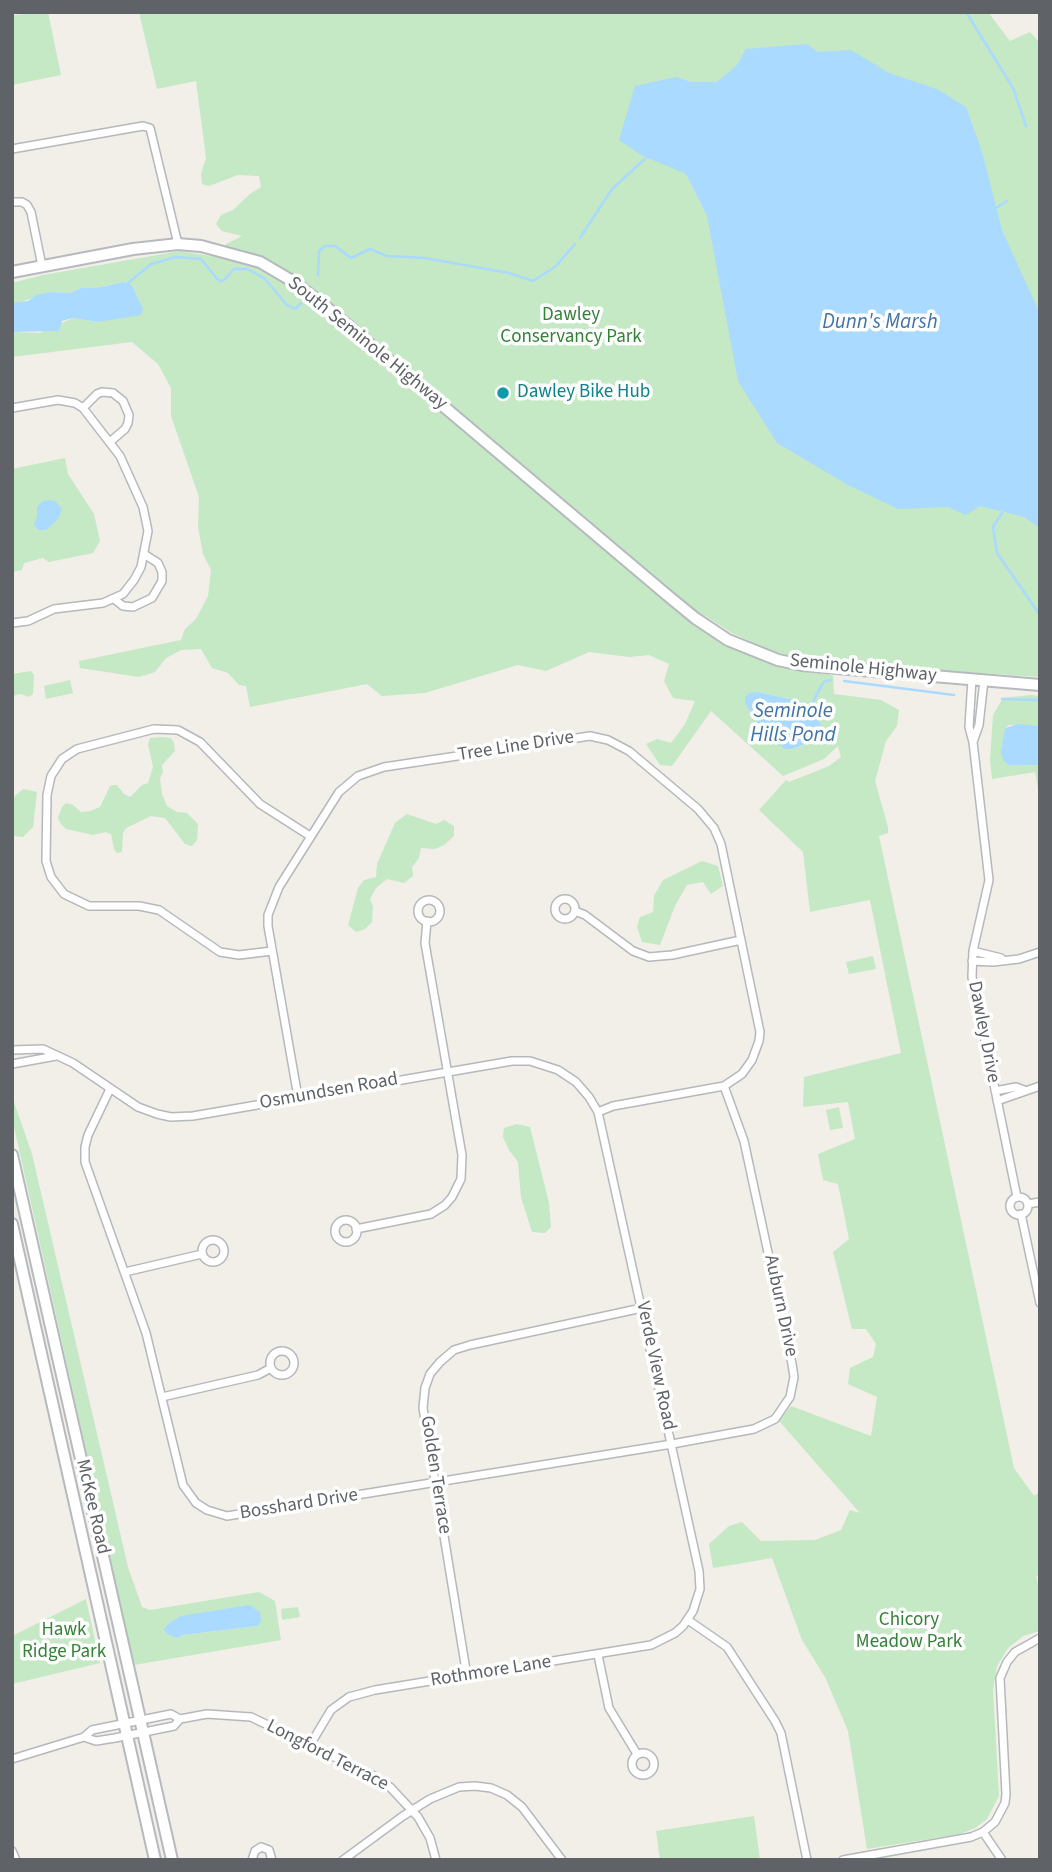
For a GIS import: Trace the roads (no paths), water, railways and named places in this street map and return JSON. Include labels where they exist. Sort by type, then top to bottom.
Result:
[{"type":"main road","name":"South Seminole Highway","points":[[12,272],[133,249],[178,244],[201,246],[242,256],[277,271],[294,282],[535,485]]},
{"type":"main road","name":"Seminole Highway","points":[[535,485],[695,618],[737,644],[778,660],[802,665],[1040,685]]},
{"type":"main road","name":"McKee Road","points":[[12,1155],[172,1860]]},
{"type":"main road","name":"McKee Road","points":[[12,1224],[155,1860]]},
{"type":"street","points":[[12,149],[143,126],[150,128],[178,244]]},
{"type":"street","points":[[12,202],[22,202],[31,212],[42,266]]},
{"type":"street","points":[[83,408],[102,392],[113,393],[123,401],[129,415],[128,422],[125,429],[111,441]]},
{"type":"street","points":[[12,408],[58,400],[83,408],[120,456],[143,507],[148,531],[145,554],[134,580],[123,594],[89,606],[54,609],[28,621],[12,623]]},
{"type":"street","points":[[114,599],[123,606],[133,607],[152,598],[162,581],[162,572],[158,563],[145,554]]},
{"type":"street","name":"Dawley Drive","points":[[972,679],[969,727],[989,880],[973,951],[974,992],[1017,1197]]},
{"type":"street","name":"Dawley Drive","points":[[973,742],[979,725],[984,680]]},
{"type":"street","points":[[272,951],[239,955],[220,952],[159,910],[139,906],[89,906],[64,894],[51,877],[46,861],[47,795],[51,776],[62,759],[77,749],[153,729],[178,730],[200,742],[260,804],[310,836]]},
{"type":"street","name":"Tree Line Drive","points":[[298,1097],[268,926],[271,905],[310,836],[346,785],[371,770],[571,738],[600,738],[629,751],[698,809],[714,828],[721,844],[758,1021],[759,1041],[756,1053],[747,1068],[724,1086]]},
{"type":"street","points":[[575,911],[585,915],[623,946],[649,957],[672,955],[741,940]]},
{"type":"street","points":[[356,1228],[430,1214],[445,1205],[461,1179],[463,1167],[425,943],[427,921]]},
{"type":"street","points":[[973,951],[1005,959]]},
{"type":"street","points":[[972,961],[993,962],[1040,952]]},
{"type":"street","name":"Osmundsen Road","points":[[12,1049],[38,1049],[73,1063],[144,1110],[163,1116],[181,1117],[513,1061],[544,1065],[558,1070],[576,1082],[598,1112]]},
{"type":"street","points":[[12,1064],[57,1056]]},
{"type":"street","points":[[598,1112],[613,1106],[724,1086]]},
{"type":"street","name":"Auburn Drive","points":[[672,1444],[761,1427],[781,1413],[792,1388],[790,1352],[744,1141],[724,1086]]},
{"type":"street","points":[[997,1101],[1016,1097],[1024,1090],[1040,1086]]},
{"type":"street","points":[[995,1091],[1016,1087],[1024,1090]]},
{"type":"street","name":"Bosshard Drive","points":[[110,1089],[88,1135],[85,1162],[146,1333],[183,1485],[196,1503],[219,1514],[234,1516],[672,1444]]},
{"type":"street","name":"Verde View Road","points":[[598,1112],[700,1578],[698,1600],[688,1620]]},
{"type":"street","points":[[1017,1197],[1024,1198],[1028,1204],[1027,1210],[1021,1214],[1013,1211],[1011,1206],[1012,1200],[1017,1197]]},
{"type":"street","points":[[1028,1204],[1040,1202]]},
{"type":"street","points":[[1021,1214],[1040,1303]]},
{"type":"street","points":[[125,1272],[202,1254]]},
{"type":"street","name":"Golden Terrace","points":[[467,1676],[423,1408],[430,1374],[454,1350],[470,1345],[642,1308]]},
{"type":"street","points":[[162,1397],[258,1375],[271,1367]]},
{"type":"street","points":[[688,1620],[727,1647],[781,1733],[807,1860]]},
{"type":"street","name":"Rothmore Lane","points":[[310,1745],[331,1710],[349,1697],[375,1690],[598,1655],[660,1642],[675,1633],[688,1620]]},
{"type":"street","points":[[843,1860],[958,1840],[983,1832],[995,1822],[1006,1794],[1000,1691],[1002,1671],[1015,1652],[1040,1638]]},
{"type":"street","points":[[598,1655],[609,1707],[637,1754]]},
{"type":"street","name":"Longford Terrace","points":[[142,1727],[171,1714],[180,1719]]},
{"type":"street","name":"Longford Terrace","points":[[126,1730],[174,1726],[180,1719],[207,1714],[251,1717],[376,1777],[412,1810],[429,1838],[436,1860]]},
{"type":"street","points":[[84,1737],[96,1741],[142,1727]]},
{"type":"street","points":[[12,1759],[84,1737],[92,1730],[126,1730]]},
{"type":"street","points":[[343,1860],[412,1810],[444,1792],[475,1786],[491,1788],[507,1795],[522,1807],[562,1860]]},
{"type":"street","points":[[983,1832],[1002,1860]]},
{"type":"street","points":[[252,1860],[255,1851],[261,1847],[269,1850],[272,1860]]},
{"type":"street","points":[[12,1851],[16,1860]]},
{"type":"water","name":"Dunn's Marsh","points":[[806,44],[818,52],[851,50],[889,73],[937,89],[966,107],[982,152],[1002,230],[1040,314],[1040,528],[1024,517],[980,506],[966,515],[948,507],[898,509],[848,485],[777,443],[738,381],[707,216],[686,174],[641,155],[619,140],[635,86],[676,77],[691,82],[717,82],[737,65],[746,49]]},
{"type":"water","points":[[123,282],[132,285],[143,309],[141,315],[98,322],[73,318],[62,321],[59,331],[12,332],[12,303],[28,301],[36,295],[50,292],[71,293],[81,288]]},
{"type":"water","points":[[50,500],[62,509],[58,519],[46,530],[38,530],[34,524],[37,507],[43,501]]},
{"type":"water","name":"Seminole Hills Pond","points":[[758,692],[812,704],[821,725],[818,739],[793,749],[784,749],[758,723],[745,703],[745,697],[749,693]]},
{"type":"water","points":[[1018,724],[1040,726],[1040,765],[1009,765],[1003,760],[1001,752],[1005,728]]},
{"type":"water","points":[[249,1605],[260,1612],[261,1621],[258,1626],[183,1635],[178,1638],[167,1634],[164,1629],[181,1616]]},
{"type":"waterway","points":[[966,12],[1013,88],[1026,126]]},
{"type":"waterway","points":[[580,238],[612,189],[647,157]]},
{"type":"waterway","points":[[996,208],[1007,201]]},
{"type":"waterway","points":[[318,275],[319,251],[325,246],[335,246],[351,258],[370,249],[387,256],[425,258],[509,273],[533,281],[556,266],[575,244]]},
{"type":"waterway","points":[[128,283],[151,264],[176,257],[201,259],[219,281],[224,280],[234,269],[247,269],[264,278],[287,305],[295,309],[301,303]]},
{"type":"waterway","points":[[1002,513],[993,527],[997,553],[1040,615]]},
{"type":"waterway","points":[[812,704],[821,686],[825,681],[831,680]]},
{"type":"waterway","points":[[844,681],[954,695]]},
{"type":"waterway","points":[[1002,699],[1040,700]]},
{"type":"place","name":"Dawley Bike Hub","points":[[503,393]]},
{"type":"park label","name":"Dawley Conservancy Park","points":[[571,327]]},
{"type":"park label","name":"Chicory Meadow Park","points":[[909,1632]]},
{"type":"park label","name":"Hawk Ridge Park","points":[[64,1642]]}]
